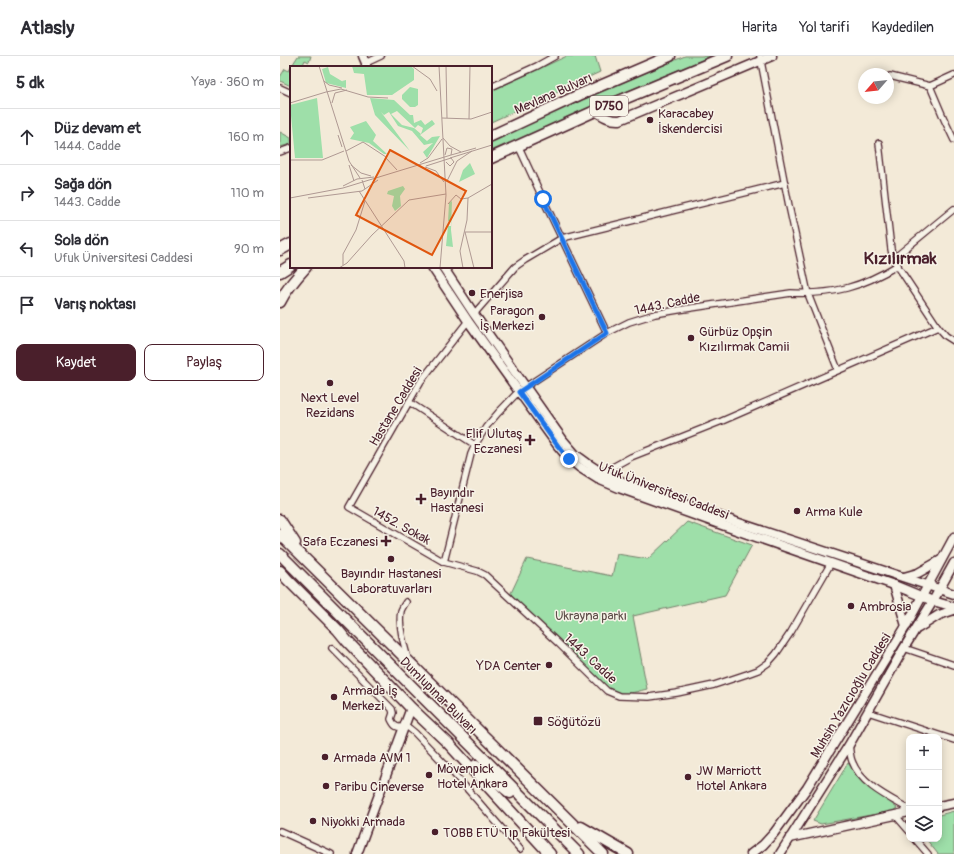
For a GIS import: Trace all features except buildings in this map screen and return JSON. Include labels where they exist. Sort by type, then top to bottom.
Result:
[{"type":"highway","name":"Mevlana Bulvarı","points":[[492,136],[579,95],[670,56]]},
{"type":"highway","name":"D750","points":[[492,158],[595,111],[727,56]]},
{"type":"highway","points":[[280,250],[290,245]]},
{"type":"highway","points":[[280,272],[290,266]]},
{"type":"highway","points":[[280,302],[288,289],[305,268]]},
{"type":"highway","points":[[280,520],[307,561]]},
{"type":"highway","name":"Dumlupınar Bulvarı","points":[[280,534],[603,854]]},
{"type":"highway","name":"Dumlupınar Bulvarı","points":[[280,554],[579,854]]},
{"type":"highway","points":[[280,571],[411,708],[448,743],[550,854]]},
{"type":"highway","points":[[280,579],[310,609],[338,630]]},
{"type":"highway","points":[[448,743],[552,827]]},
{"type":"highway","name":"Dumlupınar Bulvarı","points":[[570,821],[628,854]]},
{"type":"highway","points":[[541,843],[547,854]]},
{"type":"main road","points":[[595,111],[608,118],[620,120],[761,58],[772,56]]},
{"type":"main road","name":"Ufuk Üniversitesi Caddesi","points":[[433,268],[471,317],[522,389],[558,446],[579,468],[601,477],[625,490],[894,585],[933,601],[954,607]]},
{"type":"main road","name":"Ufuk Üniversitesi Caddesi","points":[[444,268],[471,317]]},
{"type":"main road","name":"Ufuk Üniversitesi Caddesi","points":[[601,477],[633,486],[739,523],[954,594]]},
{"type":"main road","name":"Muhsin Yazıcıoğlu Caddesi","points":[[751,854],[763,845],[774,833],[807,788],[906,626],[954,537]]},
{"type":"main road","points":[[831,563],[835,555]]},
{"type":"main road","points":[[904,577],[918,573],[941,560]]},
{"type":"main road","name":"Muhsin Yazıcıoğlu Caddesi","points":[[780,854],[850,745],[904,648],[939,589],[953,569]]},
{"type":"main road","points":[[894,585],[906,626]]},
{"type":"main road","points":[[916,630],[939,615],[954,610]]},
{"type":"main road","points":[[357,854],[411,708]]},
{"type":"main road","points":[[942,805],[954,803]]},
{"type":"main road","points":[[790,838],[906,813]]},
{"type":"street","points":[[365,62],[382,56]]},
{"type":"street","points":[[492,87],[555,56]]},
{"type":"street","points":[[761,58],[784,183],[808,294],[838,370]]},
{"type":"street","points":[[894,77],[930,86],[954,75]]},
{"type":"street","points":[[930,86],[954,140]]},
{"type":"street","points":[[280,88],[290,93]]},
{"type":"street","points":[[879,143],[893,259],[938,327],[946,336],[954,341]]},
{"type":"street","points":[[518,145],[607,333]]},
{"type":"street","points":[[280,152],[290,148]]},
{"type":"street","name":"Hastane Caddesi","points":[[348,507],[424,376],[471,317],[515,268],[525,260],[562,238],[784,183]]},
{"type":"street","points":[[893,259],[954,209]]},
{"type":"street","name":"1443. Cadde","points":[[831,563],[791,632],[776,654],[768,663],[758,670],[706,687],[649,697],[637,697],[619,696],[607,691],[485,575],[477,571],[444,562],[471,454],[474,445],[486,427],[522,389],[607,333],[629,322],[655,314],[791,293],[808,294],[839,291],[870,280],[898,265]]},
{"type":"street","points":[[601,477],[619,462],[722,421],[938,327]]},
{"type":"street","points":[[409,402],[474,445]]},
{"type":"street","name":"1452. Sokak","points":[[348,507],[444,562]]},
{"type":"street","points":[[406,602],[402,610],[401,620],[402,636],[408,661]]},
{"type":"street","points":[[332,648],[392,709],[393,713],[391,720],[395,725],[399,728],[410,728],[454,774],[520,849]]},
{"type":"street","points":[[904,648],[954,665]]},
{"type":"street","points":[[868,712],[954,740]]},
{"type":"street","points":[[850,745],[852,760],[860,775],[869,784],[906,807]]},
{"type":"street","points":[[896,816],[906,828]]},
{"type":"street","points":[[280,831],[318,852],[331,854]]},
{"type":"street","points":[[918,842],[928,854]]},
{"type":"green space","points":[[298,56],[311,56],[309,62],[305,60],[302,66],[292,66]]},
{"type":"green space","points":[[567,56],[595,56],[600,72],[492,122],[492,91]]},
{"type":"green space","points":[[685,56],[711,56],[571,115],[492,151],[492,142],[587,98]]},
{"type":"green space","points":[[285,69],[289,71],[290,69],[290,86],[280,81],[280,77]]},
{"type":"green space","points":[[280,132],[290,137],[290,144],[280,147]]},
{"type":"green space","name":"Ukrayna parkı","points":[[687,522],[752,545],[725,595],[633,616],[647,689],[631,693],[622,693],[607,687],[511,595],[527,559],[612,576],[617,554],[648,559]]},
{"type":"green space","points":[[848,763],[865,783],[897,808],[893,811],[821,824],[813,821]]},
{"type":"green space","points":[[954,811],[954,854],[938,854],[928,842],[942,842],[942,814]]},
{"type":"place","name":"Karacabey İskendercisi","points":[[650,120]]},
{"type":"place","name":"Enerjisa","points":[[472,293]]},
{"type":"place","name":"Paragon İş Merkezi","points":[[542,317]]},
{"type":"place","name":"Gürbüz Opşin Kızılırmak Camii","points":[[691,338]]},
{"type":"place","name":"Next Level Rezidans","points":[[330,383]]},
{"type":"place","name":"Elif Ulutaş Eczanesi","points":[[530,440]]},
{"type":"place","name":"Bayındır Hastanesi","points":[[421,499]]},
{"type":"place","name":"Arma Kule","points":[[797,511]]},
{"type":"place","name":"Safa Eczanesi","points":[[386,541]]},
{"type":"place","name":"Bayındır Hastanesi Laboratuvarları","points":[[391,559]]},
{"type":"place","name":"Ambrosia","points":[[851,606]]},
{"type":"place","name":"YDA Center","points":[[549,665]]},
{"type":"place","name":"Armada İş Merkezi","points":[[334,697]]},
{"type":"place","name":"Söğütözü","points":[[538,721]]},
{"type":"place","name":"Armada AVM 1","points":[[325,757]]},
{"type":"place","name":"Mövenpick Hotel Ankara","points":[[429,775]]},
{"type":"place","name":"JW Marriott Hotel Ankara","points":[[688,777]]},
{"type":"place","name":"Paribu Cineverse","points":[[326,786]]},
{"type":"place","name":"Niyokki Armada","points":[[313,821]]},
{"type":"place","name":"TOBB ETÜ Tıp Fakültesi","points":[[435,832]]},
{"type":"district","name":"Kızılırmak","points":[[900,258]]},
{"type":"route","points":[[543,199],[607,333],[519,392],[569,459]]}]
